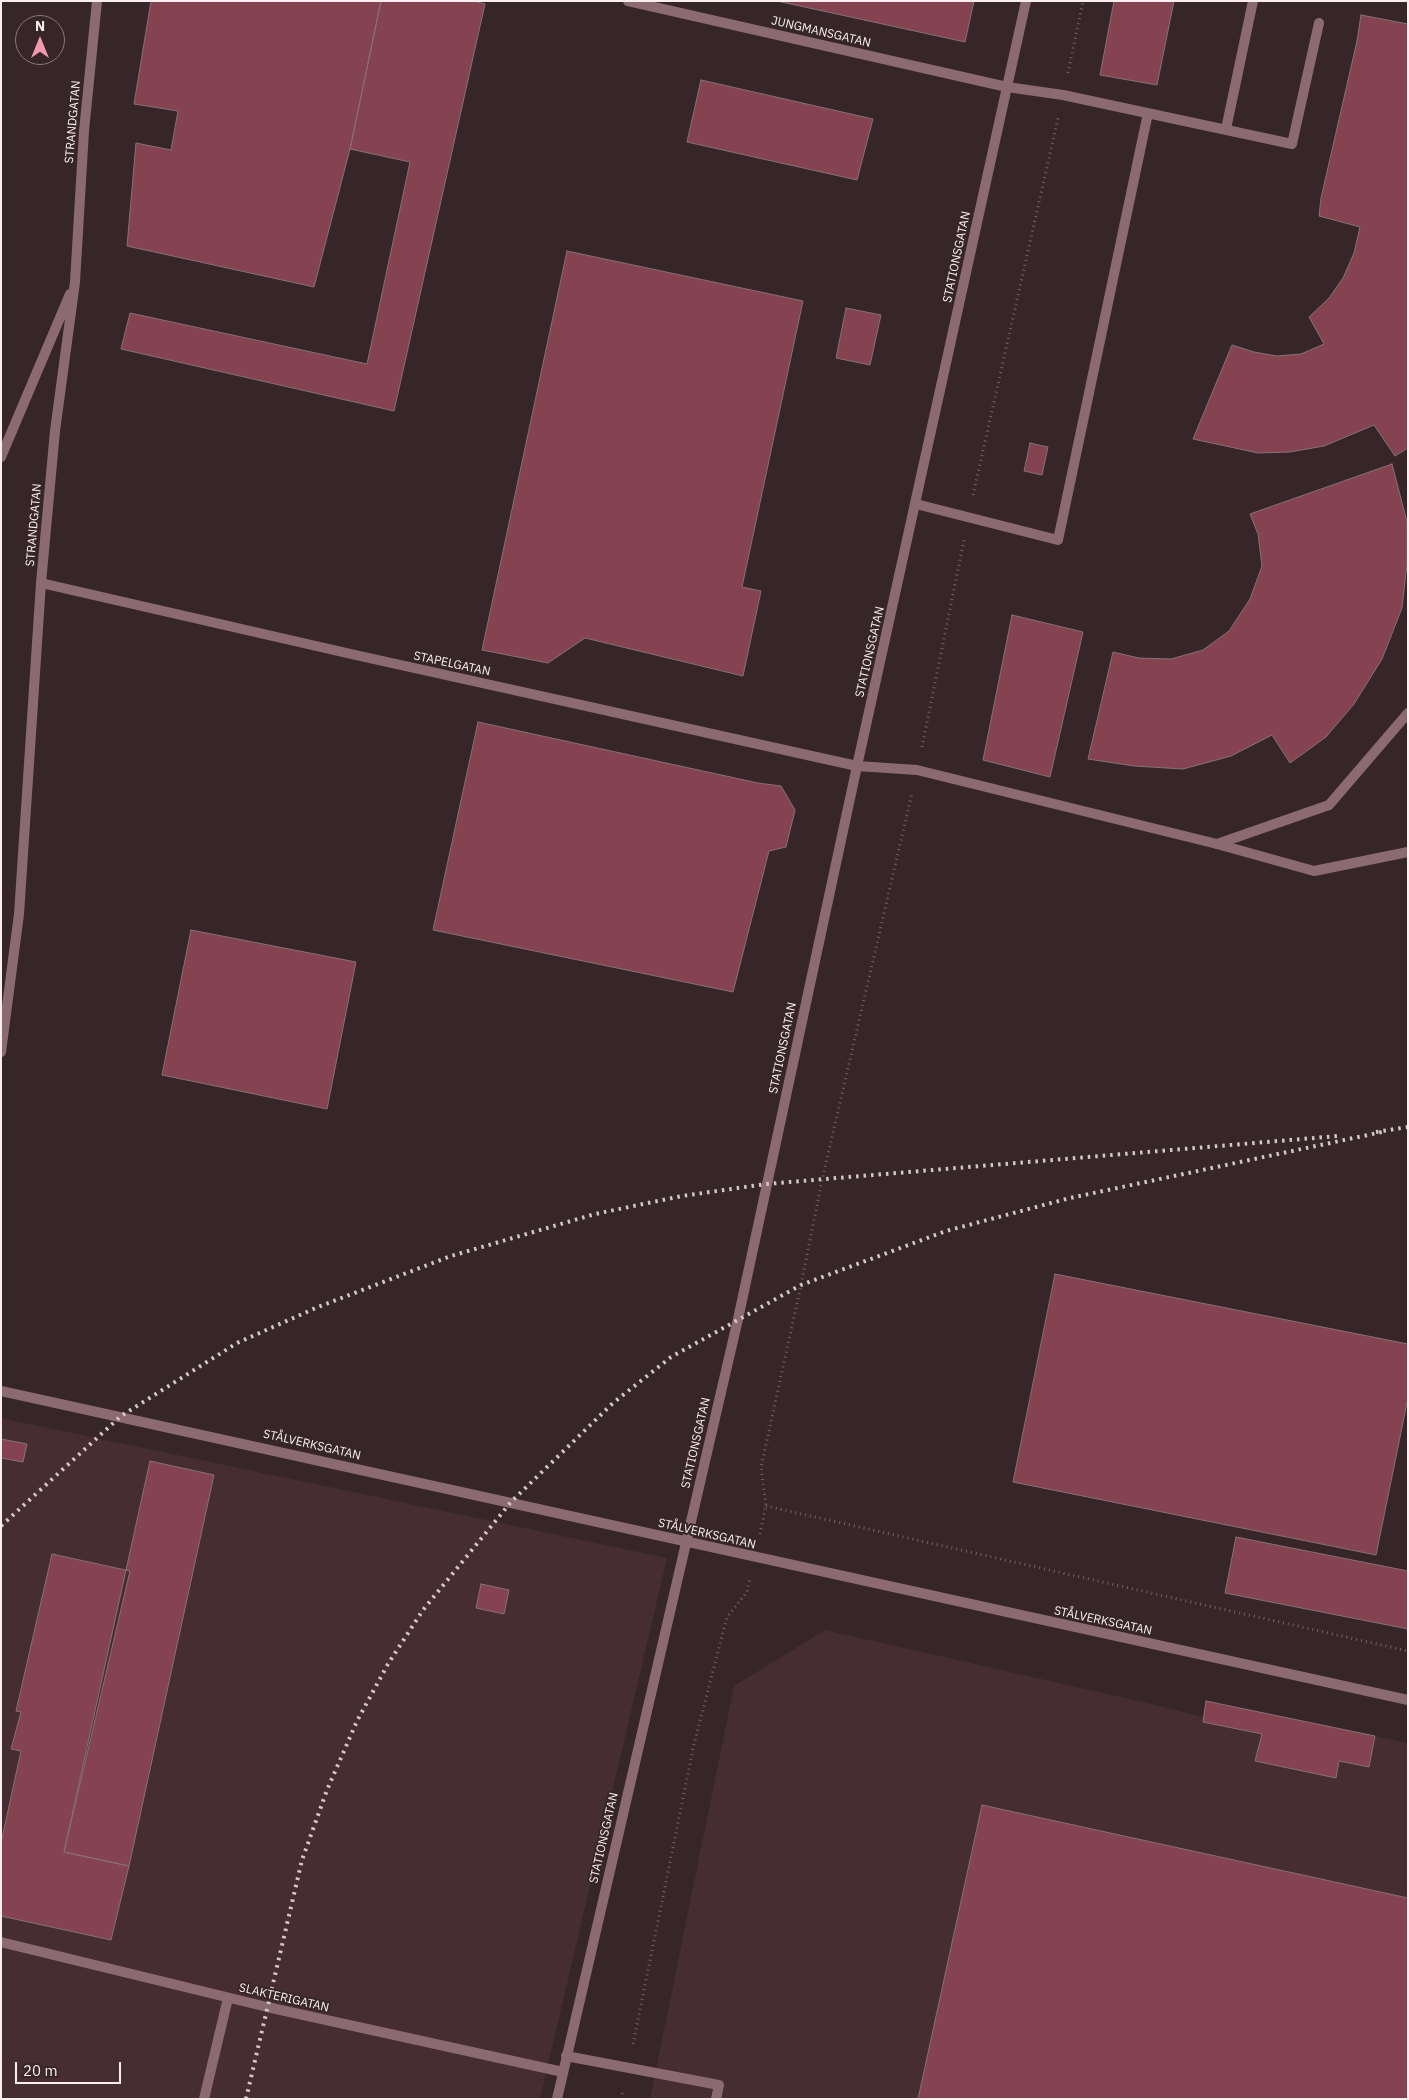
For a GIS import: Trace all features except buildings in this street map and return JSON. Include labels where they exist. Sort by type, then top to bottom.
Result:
[{"type":"street","name":"STRANDGATAN","points":[[1,1052],[19,914],[41,583],[54,431],[76,282],[84,131],[97,1]]},
{"type":"street","name":"JUNGMANSGATAN","points":[[628,1],[1007,87],[1063,95],[1292,144],[1319,23]]},
{"type":"street","name":"STATIONSGATAN","points":[[557,2099],[740,1310],[857,766],[1026,1]]},
{"type":"street","points":[[1226,129],[1253,1]]},
{"type":"street","points":[[916,504],[1058,540],[1148,113]]},
{"type":"street","points":[[1,458],[76,282]]},
{"type":"street","name":"STAPELGATAN","points":[[41,583],[350,654],[857,766],[917,770],[1217,844],[1314,872],[1408,852]]},
{"type":"street","points":[[1217,844],[1329,806],[1408,713]]},
{"type":"street","name":"STÅLVERKSGATAN","points":[[1,1391],[1408,1700]]},
{"type":"street","name":"SLAKTERIGATAN","points":[[1,1942],[228,1998],[563,2072]]},
{"type":"street","points":[[204,2099],[228,1998]]},
{"type":"street","points":[[566,2056],[719,2085],[716,2099]]},
{"type":"path","points":[[621,2099],[694,1744],[726,1617],[747,1592],[766,1506],[1408,1651]]},
{"type":"shaded area","points":[[1,1418],[667,1558],[540,2099],[1,2099]]},
{"type":"shaded area","points":[[825,1630],[1202,1717],[1206,1701],[1408,1743],[1408,2099],[650,2099],[734,1686]]},
{"type":"railway","points":[[1376,1132],[1408,1127]]},
{"type":"railway","points":[[246,2099],[302,1860],[327,1790],[357,1721],[388,1664],[423,1610],[511,1502],[613,1403],[671,1357],[801,1285],[946,1231],[1070,1198],[1382,1132]]},
{"type":"railway","points":[[1,1526],[121,1416],[237,1343],[318,1307],[451,1256],[595,1214],[682,1196],[766,1184],[1338,1136]]}]
